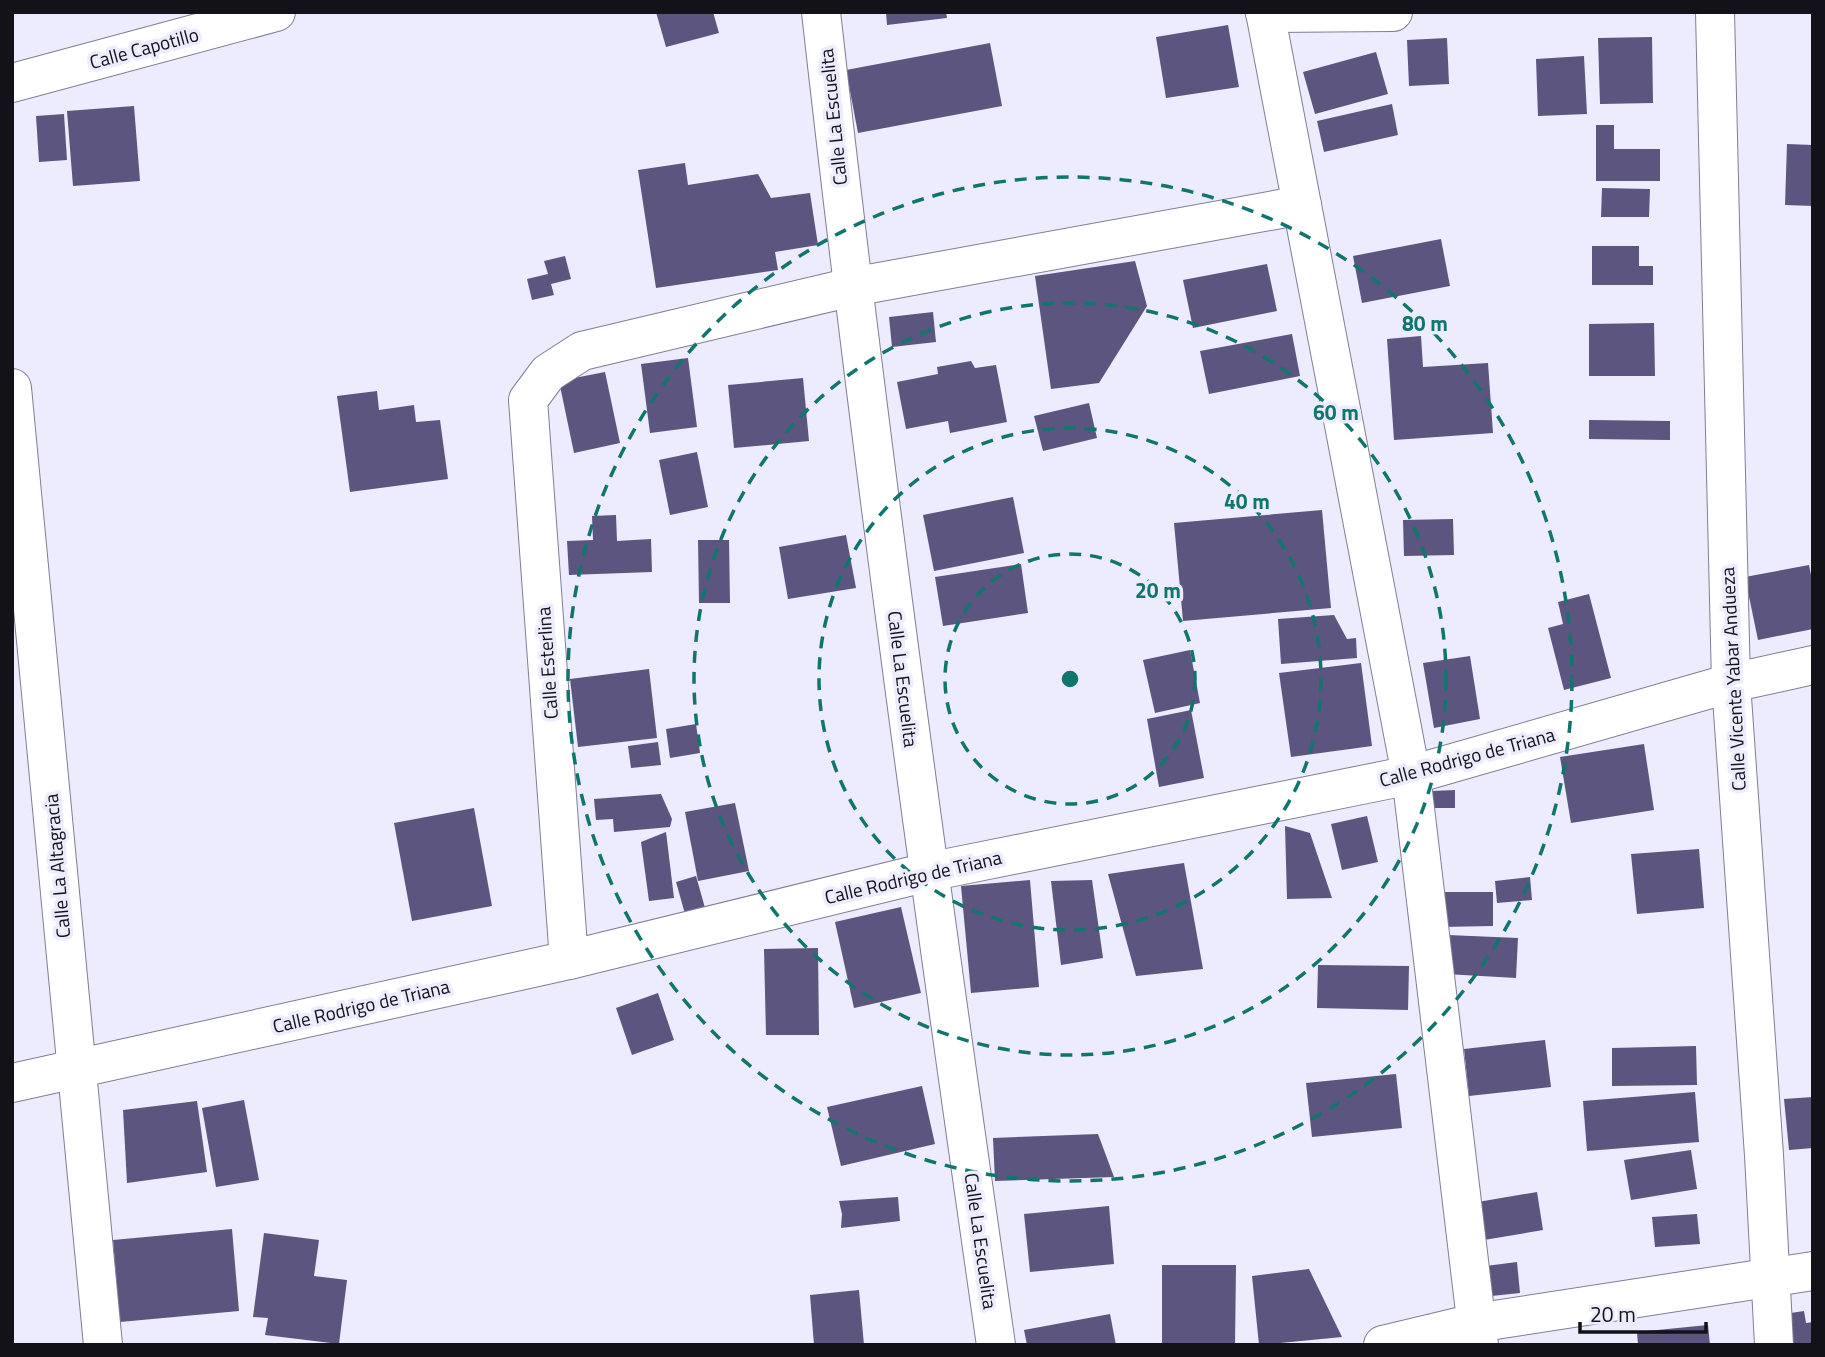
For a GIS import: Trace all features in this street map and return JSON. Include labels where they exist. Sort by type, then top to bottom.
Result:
[{"type":"street","name":"Calle Capotillo","points":[[12,83],[276,12]]},
{"type":"street","name":"Calle La Escuelita","points":[[821,12],[852,287],[928,872],[996,1345]]},
{"type":"street","points":[[1393,12],[1265,12],[1411,775],[1477,1334]]},
{"type":"street","name":"Calle Vicente Yabar Andueza","points":[[1715,12],[1731,683],[1764,1156],[1774,1345]]},
{"type":"street","points":[[852,287],[1302,205]]},
{"type":"street","name":"Calle Esterlina","points":[[569,960],[528,400],[548,373],[582,352],[852,287]]},
{"type":"street","name":"Calle La Altagracia","points":[[12,388],[103,1345]]},
{"type":"street","name":"Calle Rodrigo de Triana","points":[[12,1083],[569,960],[928,872],[1411,775],[1731,683],[1813,665]]},
{"type":"street","points":[[1383,1345],[1477,1334],[1813,1271]]},
{"type":"building","points":[[656,12],[713,12],[719,33],[666,47]]},
{"type":"building","points":[[886,12],[946,12],[947,18],[887,25]]},
{"type":"building","points":[[1228,25],[1239,87],[1166,98],[1156,37]]},
{"type":"building","points":[[1652,37],[1653,103],[1600,104],[1598,38]]},
{"type":"building","points":[[1447,38],[1449,84],[1409,86],[1407,40]]},
{"type":"building","points":[[990,43],[1002,106],[858,133],[846,70]]},
{"type":"building","points":[[1376,52],[1388,94],[1315,114],[1303,72]]},
{"type":"building","points":[[1584,56],[1587,114],[1538,116],[1536,59]]},
{"type":"building","points":[[1392,104],[1398,135],[1324,152],[1317,121]]},
{"type":"building","points":[[134,106],[140,181],[73,186],[67,111]]},
{"type":"building","points":[[64,114],[67,160],[39,162],[36,116]]},
{"type":"building","points":[[1596,125],[1614,125],[1614,149],[1660,149],[1660,181],[1596,181]]},
{"type":"building","points":[[1787,144],[1813,145],[1813,206],[1785,205]]},
{"type":"building","points":[[685,163],[688,185],[758,174],[771,198],[810,193],[818,245],[775,252],[778,270],[656,288],[638,170]]},
{"type":"building","points":[[1602,188],[1650,189],[1649,217],[1601,217]]},
{"type":"building","points":[[1441,239],[1450,286],[1362,303],[1353,256]]},
{"type":"building","points":[[1592,246],[1639,246],[1639,266],[1653,266],[1653,285],[1592,285]]},
{"type":"building","points":[[565,256],[571,279],[551,284],[554,295],[532,300],[527,279],[548,274],[544,261]]},
{"type":"building","points":[[1135,261],[1147,306],[1099,383],[1051,389],[1035,276]]},
{"type":"building","points":[[1267,264],[1277,311],[1193,328],[1183,280]]},
{"type":"building","points":[[933,312],[936,342],[892,347],[889,317]]},
{"type":"building","points":[[1654,323],[1655,376],[1589,376],[1589,324]]},
{"type":"building","points":[[1292,334],[1300,376],[1209,394],[1200,351]]},
{"type":"building","points":[[1421,336],[1423,367],[1488,363],[1493,433],[1394,440],[1387,339]]},
{"type":"building","points":[[688,358],[697,427],[650,433],[641,364]]},
{"type":"building","points":[[971,361],[975,368],[996,365],[1007,422],[950,433],[948,421],[906,429],[897,382],[938,374],[937,367]]},
{"type":"building","points":[[605,372],[620,443],[574,453],[559,381]]},
{"type":"building","points":[[803,378],[809,441],[734,448],[728,385]]},
{"type":"building","points":[[377,391],[379,410],[414,405],[416,422],[440,420],[448,479],[350,492],[337,396]]},
{"type":"building","points":[[1089,403],[1097,438],[1043,451],[1034,416]]},
{"type":"building","points":[[1589,420],[1670,421],[1670,440],[1589,439]]},
{"type":"building","points":[[697,452],[708,507],[670,515],[659,460]]},
{"type":"building","points":[[1013,497],[1024,553],[934,571],[923,515]]},
{"type":"building","points":[[1322,510],[1331,608],[1183,621],[1174,523]]},
{"type":"building","points":[[616,515],[617,541],[651,539],[652,572],[569,575],[567,541],[593,540],[592,516]]},
{"type":"building","points":[[1453,519],[1454,555],[1404,556],[1403,520]]},
{"type":"building","points":[[846,535],[856,588],[788,599],[779,547]]},
{"type":"building","points":[[698,540],[729,540],[730,603],[699,603]]},
{"type":"building","points":[[1021,564],[1028,613],[943,626],[935,577]]},
{"type":"building","points":[[1809,565],[1813,585],[1813,629],[1758,640],[1745,577]]},
{"type":"building","points":[[1589,594],[1611,678],[1564,690],[1548,628],[1563,624],[1558,602]]},
{"type":"building","points":[[1334,615],[1347,639],[1356,638],[1357,658],[1281,664],[1278,619]]},
{"type":"building","points":[[1190,650],[1200,703],[1155,713],[1143,660]]},
{"type":"building","points":[[1470,656],[1480,719],[1434,728],[1423,663]]},
{"type":"building","points":[[1361,663],[1372,746],[1291,757],[1279,673]]},
{"type":"building","points":[[649,669],[657,738],[578,747],[570,679]]},
{"type":"building","points":[[1191,710],[1204,778],[1159,787],[1147,719]]},
{"type":"building","points":[[696,724],[700,753],[670,758],[666,729]]},
{"type":"building","points":[[658,742],[661,765],[631,768],[628,746]]},
{"type":"building","points":[[1644,744],[1654,810],[1571,823],[1560,757]]},
{"type":"building","points":[[1455,790],[1455,808],[1432,808],[1432,791]]},
{"type":"building","points":[[661,794],[672,819],[670,827],[614,832],[613,819],[596,820],[594,799]]},
{"type":"building","points":[[735,803],[749,871],[698,881],[685,812]]},
{"type":"building","points":[[474,808],[492,906],[412,921],[394,823]]},
{"type":"building","points":[[1367,816],[1378,862],[1342,870],[1331,824]]},
{"type":"building","points":[[1285,826],[1310,833],[1332,898],[1287,899]]},
{"type":"building","points":[[666,832],[674,898],[649,901],[641,842]]},
{"type":"building","points":[[1699,849],[1704,908],[1637,914],[1631,854]]},
{"type":"building","points":[[1184,863],[1203,969],[1136,976],[1108,874]]},
{"type":"building","points":[[696,876],[707,915],[687,921],[676,882]]},
{"type":"building","points":[[1530,877],[1532,900],[1497,903],[1495,881]]},
{"type":"building","points":[[1030,880],[1039,987],[971,993],[961,886]]},
{"type":"building","points":[[1092,880],[1103,958],[1061,965],[1051,881]]},
{"type":"building","points":[[1440,892],[1493,892],[1493,926],[1440,927]]},
{"type":"building","points":[[901,907],[921,993],[854,1008],[835,922]]},
{"type":"building","points":[[1448,935],[1518,938],[1516,978],[1446,974]]},
{"type":"building","points":[[818,948],[819,1035],[766,1035],[764,949]]},
{"type":"building","points":[[1318,965],[1409,966],[1408,1010],[1317,1008]]},
{"type":"building","points":[[658,993],[674,1040],[632,1055],[616,1008]]},
{"type":"building","points":[[1545,1040],[1551,1087],[1469,1096],[1464,1049]]},
{"type":"building","points":[[1696,1046],[1697,1085],[1612,1086],[1612,1048]]},
{"type":"building","points":[[1396,1074],[1402,1128],[1312,1137],[1306,1083]]},
{"type":"building","points":[[922,1086],[935,1144],[841,1166],[827,1107]]},
{"type":"building","points":[[1695,1092],[1699,1142],[1587,1151],[1583,1101]]},
{"type":"building","points":[[1813,1097],[1813,1148],[1789,1150],[1784,1099]]},
{"type":"building","points":[[244,1100],[259,1180],[216,1187],[202,1108]]},
{"type":"building","points":[[197,1101],[207,1172],[127,1183],[123,1110]]},
{"type":"building","points":[[1098,1134],[1114,1177],[995,1181],[993,1138]]},
{"type":"building","points":[[1691,1150],[1697,1189],[1631,1200],[1624,1160]]},
{"type":"building","points":[[1537,1192],[1543,1230],[1478,1241],[1472,1203]]},
{"type":"building","points":[[898,1197],[900,1221],[841,1228],[839,1201]]},
{"type":"building","points":[[1109,1206],[1114,1264],[1030,1272],[1024,1214]]},
{"type":"building","points":[[1697,1214],[1700,1244],[1655,1247],[1652,1217]]},
{"type":"building","points":[[232,1229],[239,1311],[120,1322],[113,1240]]},
{"type":"building","points":[[264,1233],[319,1240],[314,1276],[347,1280],[339,1344],[265,1335],[268,1318],[253,1317]]},
{"type":"building","points":[[1517,1262],[1520,1293],[1482,1297],[1478,1267]]},
{"type":"building","points":[[1162,1265],[1236,1265],[1235,1345],[1162,1345]]},
{"type":"building","points":[[1309,1269],[1342,1337],[1259,1345],[1252,1276]]},
{"type":"building","points":[[859,1290],[864,1345],[814,1345],[810,1295]]},
{"type":"building","points":[[1804,1311],[1806,1323],[1813,1322],[1813,1345],[1788,1345],[1784,1314]]},
{"type":"building","points":[[1110,1314],[1116,1345],[1027,1345],[1024,1330]]},
{"type":"building","points":[[1708,1325],[1710,1345],[1638,1345],[1637,1332]]}]
